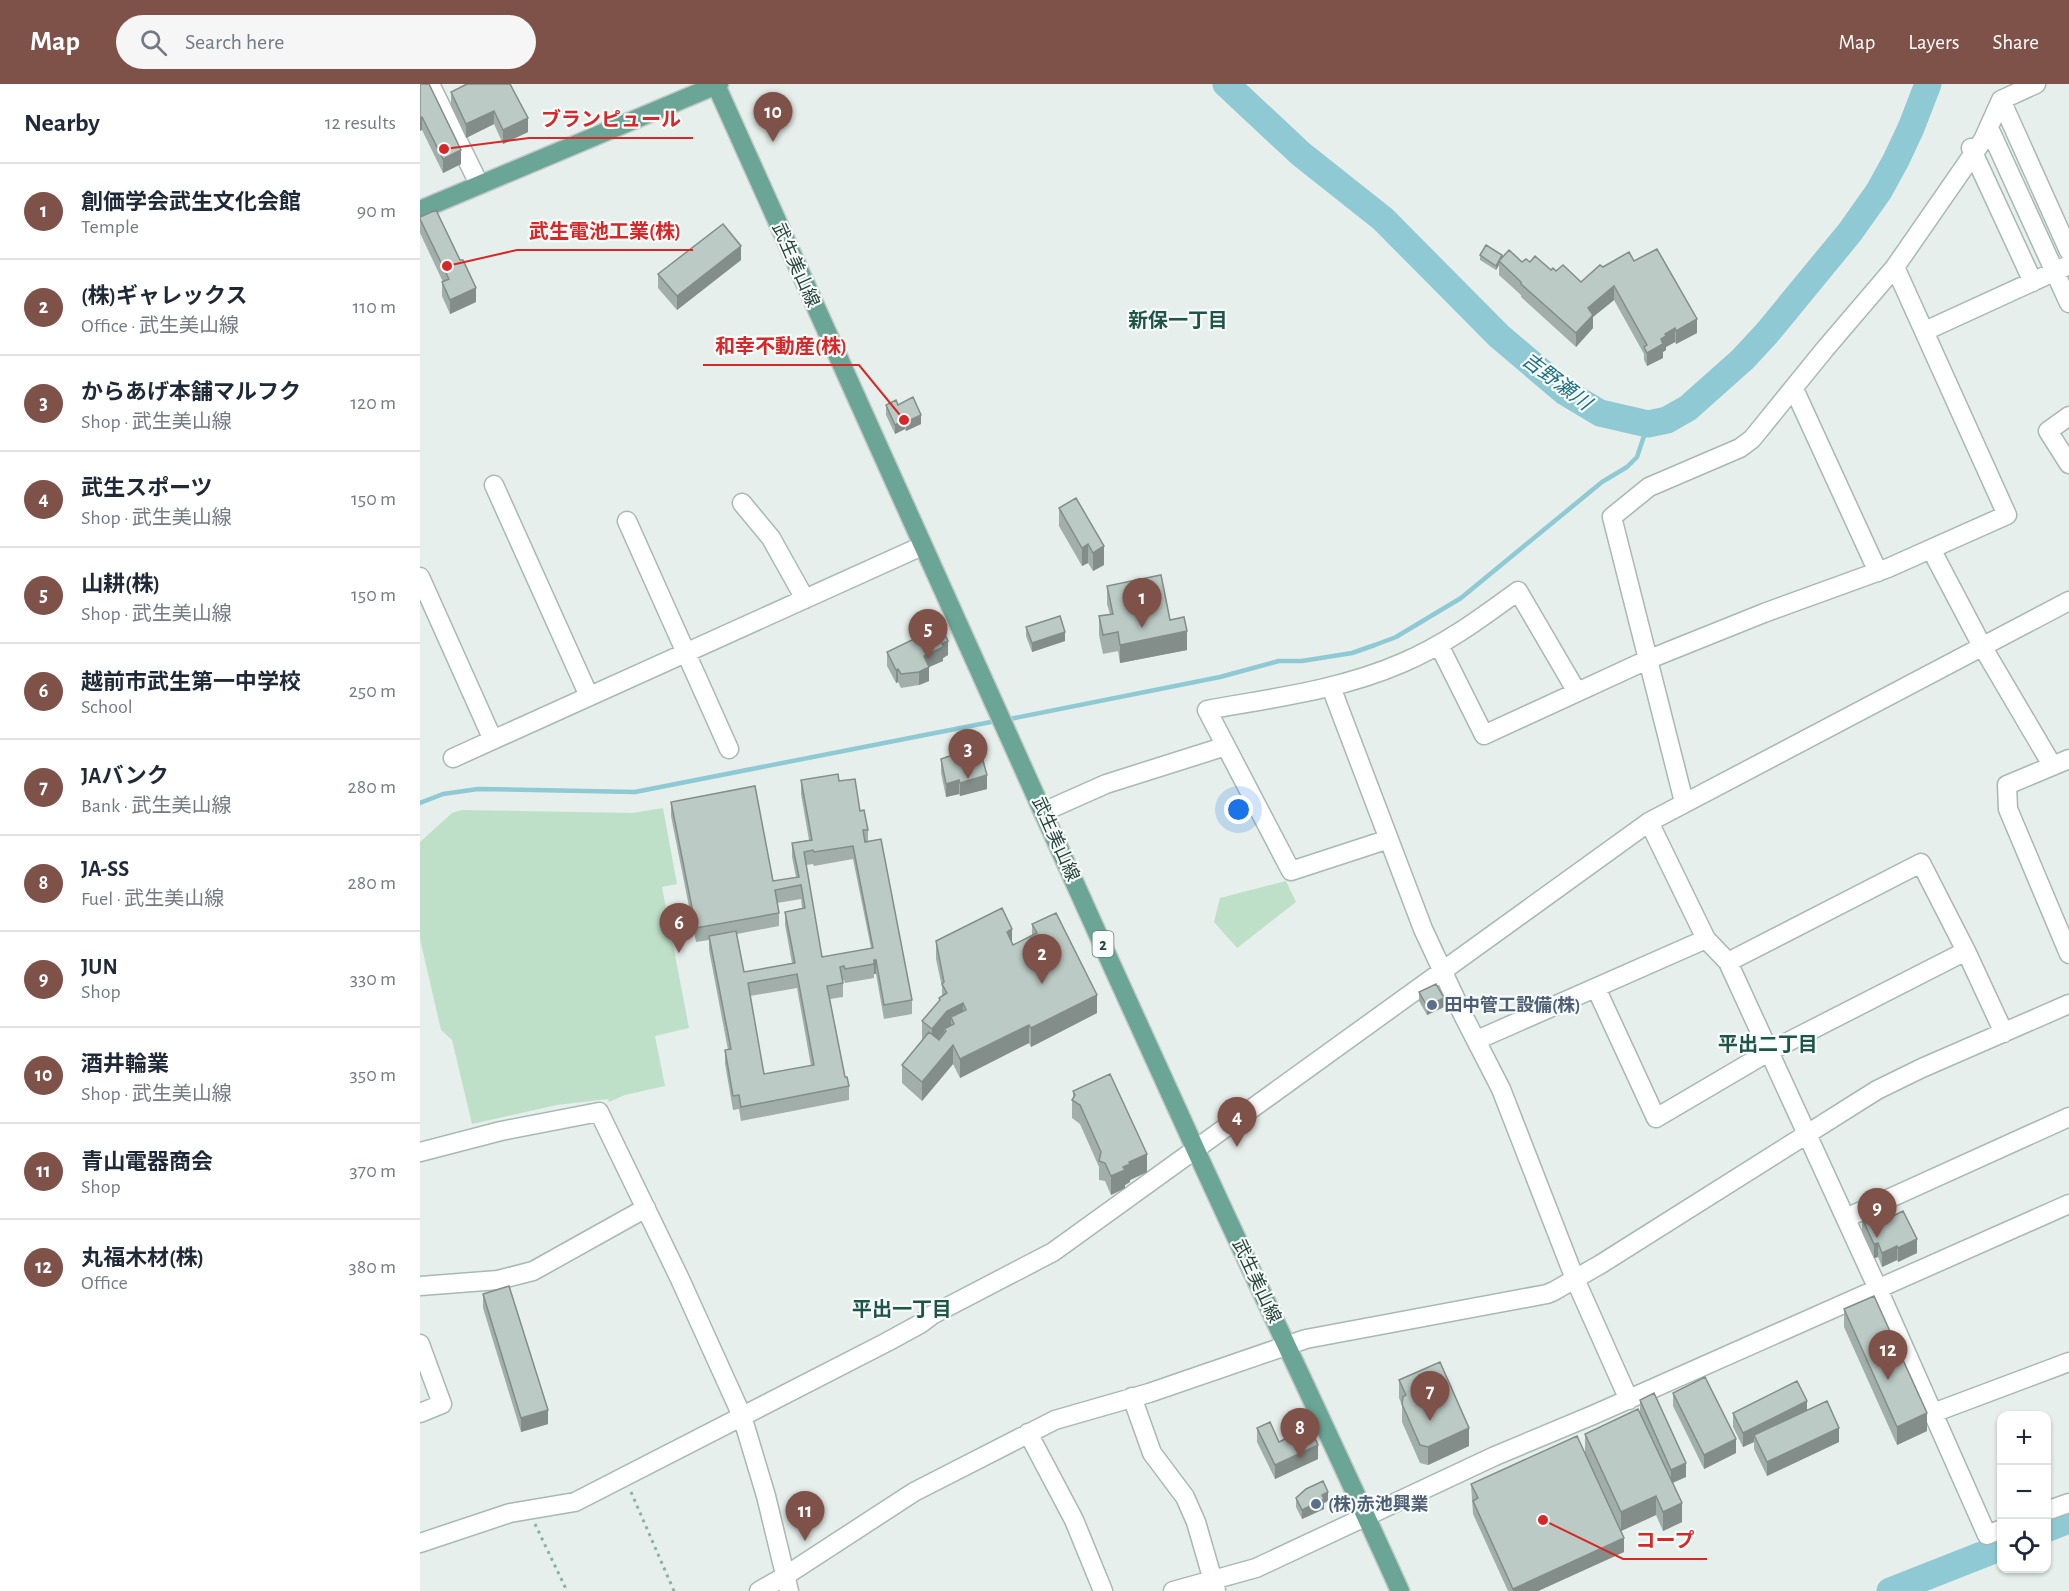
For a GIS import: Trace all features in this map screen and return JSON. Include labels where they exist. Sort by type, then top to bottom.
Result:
[{"type":"main road","points":[[420,210],[716,84]]},
{"type":"main road","name":"武生美山線","points":[[716,84],[922,546],[1400,1591]]},
{"type":"street","points":[[430,84],[479,184]]},
{"type":"street","points":[[1684,802],[1612,517],[1649,487],[1745,444],[1758,433],[1895,267],[1989,128],[2001,100],[2036,84]]},
{"type":"street","points":[[2001,100],[2069,251]]},
{"type":"street","points":[[1989,128],[2062,269],[2069,303]]},
{"type":"street","points":[[1973,150],[2033,282]]},
{"type":"street","points":[[1439,645],[1484,735],[1647,660],[1764,613],[1878,572],[2007,514],[1895,267]]},
{"type":"street","points":[[1925,331],[2062,269]]},
{"type":"street","points":[[1794,389],[1878,572]]},
{"type":"street","points":[[2069,416],[2048,431],[2069,464]]},
{"type":"street","points":[[494,485],[589,696]]},
{"type":"street","points":[[742,503],[771,538],[805,599]]},
{"type":"street","points":[[627,522],[729,749]]},
{"type":"street","points":[[453,758],[922,546]]},
{"type":"street","points":[[1931,549],[1982,646],[2052,765]]},
{"type":"street","points":[[420,577],[493,740]]},
{"type":"street","points":[[1389,839],[1291,871],[1207,710],[1331,687],[1401,664],[1467,628],[1518,591],[1577,692]]},
{"type":"street","points":[[420,1543],[528,1509],[575,1502],[887,1342],[932,1315],[1053,1252],[1649,822],[2069,601]]},
{"type":"street","points":[[1331,687],[1423,929],[1464,1017],[1502,1089],[1575,1279],[1629,1400]]},
{"type":"street","points":[[1043,812],[1106,784],[1226,746]]},
{"type":"street","points":[[2069,759],[2007,785],[2006,795],[2012,819],[2069,954]]},
{"type":"street","points":[[1649,822],[1706,939],[1728,962],[1846,1218],[1987,1535],[1997,1531]]},
{"type":"street","points":[[1728,962],[1921,863],[1966,951],[2004,1033]]},
{"type":"street","points":[[1477,1040],[1706,939]]},
{"type":"street","points":[[1596,987],[1656,1118],[1770,1051],[1966,951]]},
{"type":"street","points":[[759,1591],[787,1584],[914,1492],[1055,1420],[1149,1393],[1287,1345],[1317,1337],[1547,1294],[1575,1279],[1884,1086],[2069,1004]]},
{"type":"street","points":[[420,1152],[530,1125],[599,1112],[742,1416],[766,1496],[787,1584]]},
{"type":"street","points":[[1846,1218],[2069,1118]]},
{"type":"street","points":[[1173,1591],[1214,1585],[1256,1568],[1495,1456],[1629,1400],[2069,1204]]},
{"type":"street","points":[[420,1286],[498,1280],[533,1270],[646,1208]]},
{"type":"street","points":[[420,1344],[442,1404],[420,1413]]},
{"type":"street","points":[[1933,1413],[2069,1362]]},
{"type":"street","points":[[1132,1397],[1152,1453],[1185,1497],[1196,1522],[1214,1585]]},
{"type":"street","points":[[1028,1433],[1074,1520],[1102,1591]]},
{"type":"street","points":[[2051,1510],[2069,1503]]},
{"type":"path","points":[[624,1477],[674,1591]]},
{"type":"path","points":[[528,1509],[567,1591]]},
{"type":"green space","points":[[663,808],[677,884],[662,887],[689,1028],[655,1036],[665,1086],[625,1095],[609,1102],[608,1099],[557,1105],[472,1124],[452,1040],[441,1030],[420,939],[420,842],[452,813],[462,810],[632,813]]},
{"type":"green space","points":[[1286,881],[1296,902],[1237,948],[1214,922],[1220,898]]},
{"type":"building","points":[[420,84],[429,84],[461,150],[443,159],[422,117],[420,118]]},
{"type":"building","points":[[467,84],[510,84],[528,118],[503,130],[494,111],[466,124],[451,92]]},
{"type":"building","points":[[436,210],[476,288],[450,300],[442,282],[449,279],[420,219]]},
{"type":"building","points":[[723,224],[741,246],[677,296],[658,274]]},
{"type":"building","points":[[1486,245],[1502,255],[1496,266],[1480,255]]},
{"type":"building","points":[[1657,249],[1697,319],[1676,331],[1675,328],[1665,334],[1666,336],[1661,339],[1663,344],[1647,353],[1644,347],[1647,345],[1614,286],[1588,308],[1593,315],[1576,333],[1499,261],[1509,250],[1522,262],[1526,259],[1530,262],[1535,256],[1551,270],[1553,268],[1556,271],[1563,265],[1581,282],[1600,265],[1603,267],[1629,252],[1634,261]]},
{"type":"building","points":[[913,397],[921,415],[895,425],[886,405],[896,400],[898,405]]},
{"type":"building","points":[[1076,498],[1104,546],[1093,553],[1088,544],[1082,548],[1059,508]]},
{"type":"building","points":[[1161,575],[1170,620],[1184,617],[1187,631],[1120,645],[1118,632],[1103,635],[1099,616],[1113,614],[1107,586]]},
{"type":"building","points":[[1060,616],[1065,632],[1032,643],[1026,627]]},
{"type":"building","points":[[941,626],[948,641],[942,644],[943,647],[924,656],[929,667],[919,672],[901,674],[898,669],[896,670],[887,652]]},
{"type":"building","points":[[979,746],[987,775],[960,783],[959,780],[946,784],[941,759]]},
{"type":"building","points":[[838,774],[839,781],[855,779],[860,811],[864,810],[868,830],[863,830],[865,842],[881,839],[912,1000],[884,1005],[876,960],[874,964],[845,969],[844,966],[840,967],[843,983],[827,986],[845,1077],[847,1077],[849,1086],[741,1107],[739,1095],[733,1096],[725,1050],[731,1049],[709,936],[736,931],[744,972],[795,963],[785,912],[805,908],[801,885],[775,890],[779,913],[696,928],[671,802],[755,786],[773,881],[799,877],[792,843],[812,840],[801,780]],"holes":[[[853,846],[873,948],[822,957],[804,852]],[[797,974],[814,1065],[764,1074],[748,983]]]},
{"type":"building","points":[[1002,908],[1012,929],[1007,932],[1013,945],[1037,933],[1032,924],[1056,913],[1097,995],[1031,1028],[1029,1025],[960,1059],[953,1045],[922,1082],[902,1065],[929,1032],[939,1040],[946,1031],[944,1029],[954,1024],[951,1017],[966,1010],[963,1003],[947,1011],[932,1029],[922,1021],[940,1000],[939,998],[947,993],[942,984],[944,982],[936,941]]},
{"type":"building","points":[[1436,984],[1444,998],[1427,1006],[1419,992]]},
{"type":"building","points":[[1110,1074],[1147,1154],[1129,1162],[1130,1164],[1123,1167],[1125,1170],[1111,1176],[1105,1163],[1099,1161],[1101,1152],[1080,1105],[1072,1100],[1075,1095],[1073,1091]]},
{"type":"building","points":[[1882,1208],[1887,1219],[1903,1211],[1917,1239],[1882,1253],[1878,1243],[1874,1244],[1862,1218]]},
{"type":"building","points":[[509,1286],[548,1410],[521,1418],[483,1294]]},
{"type":"building","points":[[1874,1296],[1927,1413],[1897,1427],[1844,1309]]},
{"type":"building","points":[[1440,1362],[1469,1428],[1428,1447],[1420,1445],[1402,1404],[1403,1397],[1406,1395],[1399,1380]]},
{"type":"building","points":[[1705,1377],[1736,1439],[1704,1455],[1673,1393]]},
{"type":"building","points":[[1797,1381],[1807,1401],[1743,1433],[1733,1413]]},
{"type":"building","points":[[1654,1393],[1686,1463],[1671,1470],[1640,1400]]},
{"type":"building","points":[[1827,1401],[1839,1428],[1767,1462],[1754,1435]]},
{"type":"building","points":[[1638,1409],[1682,1503],[1663,1512],[1656,1496],[1621,1512],[1585,1434]]},
{"type":"building","points":[[1270,1422],[1279,1442],[1310,1427],[1318,1445],[1275,1465],[1257,1428]]},
{"type":"building","points":[[1577,1436],[1624,1538],[1513,1589],[1473,1501],[1478,1498],[1471,1484]]},
{"type":"building","points":[[1323,1481],[1328,1492],[1322,1495],[1324,1499],[1302,1510],[1296,1498],[1306,1489]]},
{"type":"waterway","name":"吉野瀬川","points":[[1226,84],[1301,154],[1383,219],[1499,336],[1565,392],[1600,413],[1648,424],[1667,420],[1688,408],[1743,359],[1767,333],[1850,232],[1879,191],[1911,128],[1928,84]]},
{"type":"waterway","points":[[1005,720],[1220,677],[1279,661],[1302,661],[1352,653],[1396,637],[1461,598],[1602,482],[1627,467],[1637,457],[1648,424]]},
{"type":"waterway","points":[[420,803],[443,794],[478,789],[635,792],[996,721]]},
{"type":"waterway","points":[[2051,1527],[2069,1520]]},
{"type":"waterway","points":[[1890,1591],[1997,1549]]},
{"type":"place","name":"酒井輪業","points":[[773,142]]},
{"type":"place","name":"ブランピュール","points":[[444,149]]},
{"type":"place","name":"武生電池工業(株)","points":[[447,266]]},
{"type":"place","name":"和幸不動産(株)","points":[[904,420]]},
{"type":"place","name":"創価学会武生文化会館","points":[[1142,628]]},
{"type":"place","name":"山耕(株)","points":[[928,659]]},
{"type":"place","name":"からあげ本舗マルフク","points":[[968,779]]},
{"type":"place","name":"越前市武生第一中学校","points":[[679,953]]},
{"type":"place","name":"(株)ギャレックス","points":[[1042,984]]},
{"type":"place","name":"田中管工設備(株)","points":[[1432,1005]]},
{"type":"place","name":"武生スポーツ","points":[[1237,1147]]},
{"type":"place","name":"JUN","points":[[1877,1238]]},
{"type":"place","name":"丸福木材(株)","points":[[1888,1380]]},
{"type":"place","name":"JAバンク","points":[[1430,1421]]},
{"type":"place","name":"JA-SS","points":[[1300,1458]]},
{"type":"place","name":"(株)赤池興業","points":[[1316,1504]]},
{"type":"place","name":"コープ","points":[[1543,1520]]},
{"type":"place","name":"青山電器商会","points":[[805,1541]]},
{"type":"district","name":"新保一丁目","points":[[1178,320]]},
{"type":"district","name":"平出二丁目","points":[[1768,1044]]},
{"type":"district","name":"平出一丁目","points":[[902,1309]]}]
